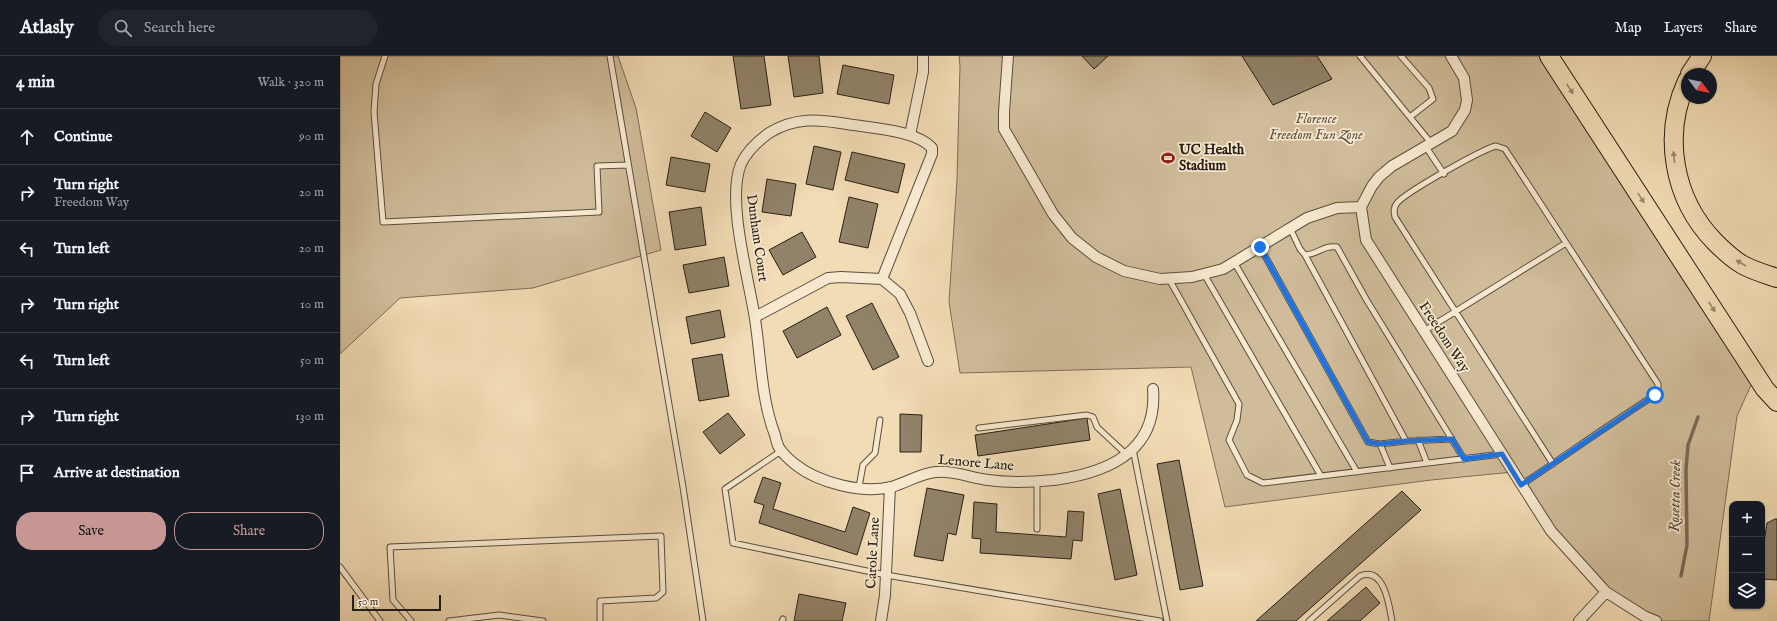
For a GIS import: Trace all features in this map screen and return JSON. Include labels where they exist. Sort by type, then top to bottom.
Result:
[{"type":"highway","points":[[1549,56],[1766,389],[1777,402]]},
{"type":"highway","points":[[1694,68],[1702,56]]},
{"type":"highway","points":[[1681,94],[1676,112],[1673,137],[1676,174],[1684,197],[1696,219],[1727,254],[1760,273],[1777,278]]},
{"type":"street","points":[[910,135],[923,72],[923,56]]},
{"type":"street","points":[[1008,56],[1004,129],[1053,214],[1072,238],[1096,257],[1124,271],[1160,279],[1192,277],[1222,269],[1308,218],[1337,208],[1361,207],[1372,186],[1379,177],[1392,166],[1429,146],[1452,131],[1465,110],[1467,100],[1464,78],[1451,56]]},
{"type":"street","name":"Dunham Court","points":[[882,279],[932,154],[932,148],[927,142],[910,135],[826,120],[809,119],[790,123],[761,139],[750,150],[742,163],[737,176],[735,193],[738,220],[755,317],[768,417],[781,450],[797,466],[828,482],[871,489],[890,487]]},
{"type":"street","name":"Freedom Way","points":[[1361,207],[1366,240],[1551,531],[1606,592],[1644,616],[1656,621]]},
{"type":"street","points":[[755,317],[828,278],[841,277],[882,279],[900,294],[910,313],[928,361]]},
{"type":"street","name":"Lenore Lane","points":[[890,487],[937,472],[989,480],[1037,482],[1085,474],[1113,465],[1130,452],[1145,432],[1151,417],[1154,400],[1153,389]]},
{"type":"street","name":"Carole Lane","points":[[881,621],[885,595],[890,487]]},
{"type":"street","points":[[1578,621],[1606,592]]},
{"type":"lane","points":[[385,56],[376,84],[374,112],[383,222],[599,212],[597,166],[628,165]]},
{"type":"lane","points":[[610,56],[703,621]]},
{"type":"lane","points":[[1360,56],[1410,117],[1429,146],[1444,174]]},
{"type":"lane","points":[[1401,56],[1429,88],[1433,99],[1410,117]]},
{"type":"lane","points":[[1521,485],[1553,464],[1655,395],[1658,389],[1658,384],[1505,149],[1501,146],[1490,148],[1402,198],[1396,204],[1393,211],[1395,217],[1553,464]]},
{"type":"lane","points":[[1290,228],[1406,441]]},
{"type":"lane","points":[[1424,331],[1455,310],[1566,243]]},
{"type":"lane","points":[[1305,255],[1312,254],[1328,246],[1337,247],[1366,299],[1464,459]]},
{"type":"lane","points":[[1260,247],[1368,442],[1380,444],[1418,440],[1452,439]]},
{"type":"lane","points":[[1234,262],[1357,472]]},
{"type":"lane","points":[[1204,274],[1322,476]]},
{"type":"lane","points":[[1169,278],[1239,404],[1237,420],[1229,440],[1247,475],[1263,483],[1502,454]]},
{"type":"lane","points":[[979,428],[1088,415],[1093,417],[1097,427],[1130,452],[1167,621]]},
{"type":"lane","points":[[859,487],[863,465],[875,453],[880,420]]},
{"type":"lane","points":[[1418,440],[1427,463]]},
{"type":"lane","points":[[1380,444],[1390,468]]},
{"type":"lane","points":[[781,450],[725,489],[733,543],[886,575],[1160,621]]},
{"type":"lane","points":[[1037,482],[1037,529]]},
{"type":"lane","points":[[411,621],[393,600],[390,547],[661,536],[663,592],[656,598],[600,601],[600,621]]},
{"type":"lane","points":[[340,566],[380,621]]},
{"type":"lane","points":[[1310,621],[1360,576],[1366,573],[1374,575],[1378,578],[1388,597],[1392,621]]},
{"type":"lane","points":[[449,621],[499,615],[543,621]]},
{"type":"green space","points":[[340,56],[618,56],[636,108],[661,250],[533,288],[400,298],[340,354]]},
{"type":"green space","name":"UC Health Stadium","points":[[959,56],[1549,56],[1756,374],[1737,416],[1709,621],[1656,621],[1606,592],[1551,531],[1513,472],[1431,480],[1225,507],[1191,367],[960,373],[949,302],[957,180]]},
{"type":"building","points":[[733,56],[764,56],[771,105],[741,109]]},
{"type":"building","points":[[788,56],[819,56],[823,93],[794,97]]},
{"type":"building","points":[[1082,56],[1108,56],[1094,69]]},
{"type":"building","points":[[1242,56],[1317,56],[1332,79],[1273,105]]},
{"type":"building","points":[[843,65],[894,75],[889,104],[837,94]]},
{"type":"building","points":[[705,112],[731,128],[717,152],[691,136]]},
{"type":"building","points":[[814,146],[841,152],[833,190],[806,184]]},
{"type":"building","points":[[852,152],[905,164],[898,193],[845,180]]},
{"type":"building","points":[[671,157],[710,164],[705,192],[666,185]]},
{"type":"building","points":[[767,179],[796,184],[791,216],[762,212]]},
{"type":"building","points":[[849,197],[878,204],[868,248],[839,242]]},
{"type":"building","points":[[701,207],[706,245],[675,250],[669,212]]},
{"type":"building","points":[[802,232],[816,257],[783,275],[769,250]]},
{"type":"building","points":[[724,257],[729,286],[689,293],[683,265]]},
{"type":"building","points":[[872,303],[899,357],[873,370],[846,316]]},
{"type":"building","points":[[827,307],[841,335],[797,358],[783,331]]},
{"type":"building","points":[[720,310],[725,337],[691,344],[686,317]]},
{"type":"building","points":[[722,354],[729,396],[699,401],[692,359]]},
{"type":"building","points":[[728,413],[745,435],[720,454],[703,432]]},
{"type":"building","points":[[900,414],[922,415],[921,452],[900,452]]},
{"type":"building","points":[[1087,418],[1090,440],[978,456],[975,435]]},
{"type":"building","points":[[1179,460],[1203,586],[1180,590],[1157,464]]},
{"type":"building","points":[[763,477],[781,483],[773,509],[845,532],[853,507],[870,513],[857,555],[759,523],[764,505],[754,502]]},
{"type":"building","points":[[927,488],[964,495],[956,535],[948,533],[943,561],[914,556]]},
{"type":"building","points":[[1120,489],[1137,575],[1115,580],[1098,494]]},
{"type":"building","points":[[1402,491],[1421,510],[1296,621],[1256,621]]},
{"type":"building","points":[[974,502],[997,504],[996,532],[1066,537],[1068,511],[1084,512],[1082,541],[1073,540],[1071,559],[980,553],[981,539],[972,538]]},
{"type":"building","points":[[1777,519],[1777,580],[1765,579],[1765,536],[1767,523]]},
{"type":"building","points":[[1366,587],[1380,603],[1360,621],[1327,621]]},
{"type":"building","points":[[799,594],[846,603],[842,621],[794,621]]},
{"type":"waterway","name":"Rosetta Creek","points":[[1681,576],[1687,545],[1686,469],[1688,445],[1698,417]]},
{"type":"place","name":"UC Health Stadium","points":[[1168,158]]},
{"type":"route","points":[[1260,247],[1368,442],[1380,444],[1418,440],[1452,439],[1464,459],[1502,454],[1521,485],[1655,395]]},
{"type":"park label","name":"Florence Freedom Fun Zone","points":[[1316,128]]}]
